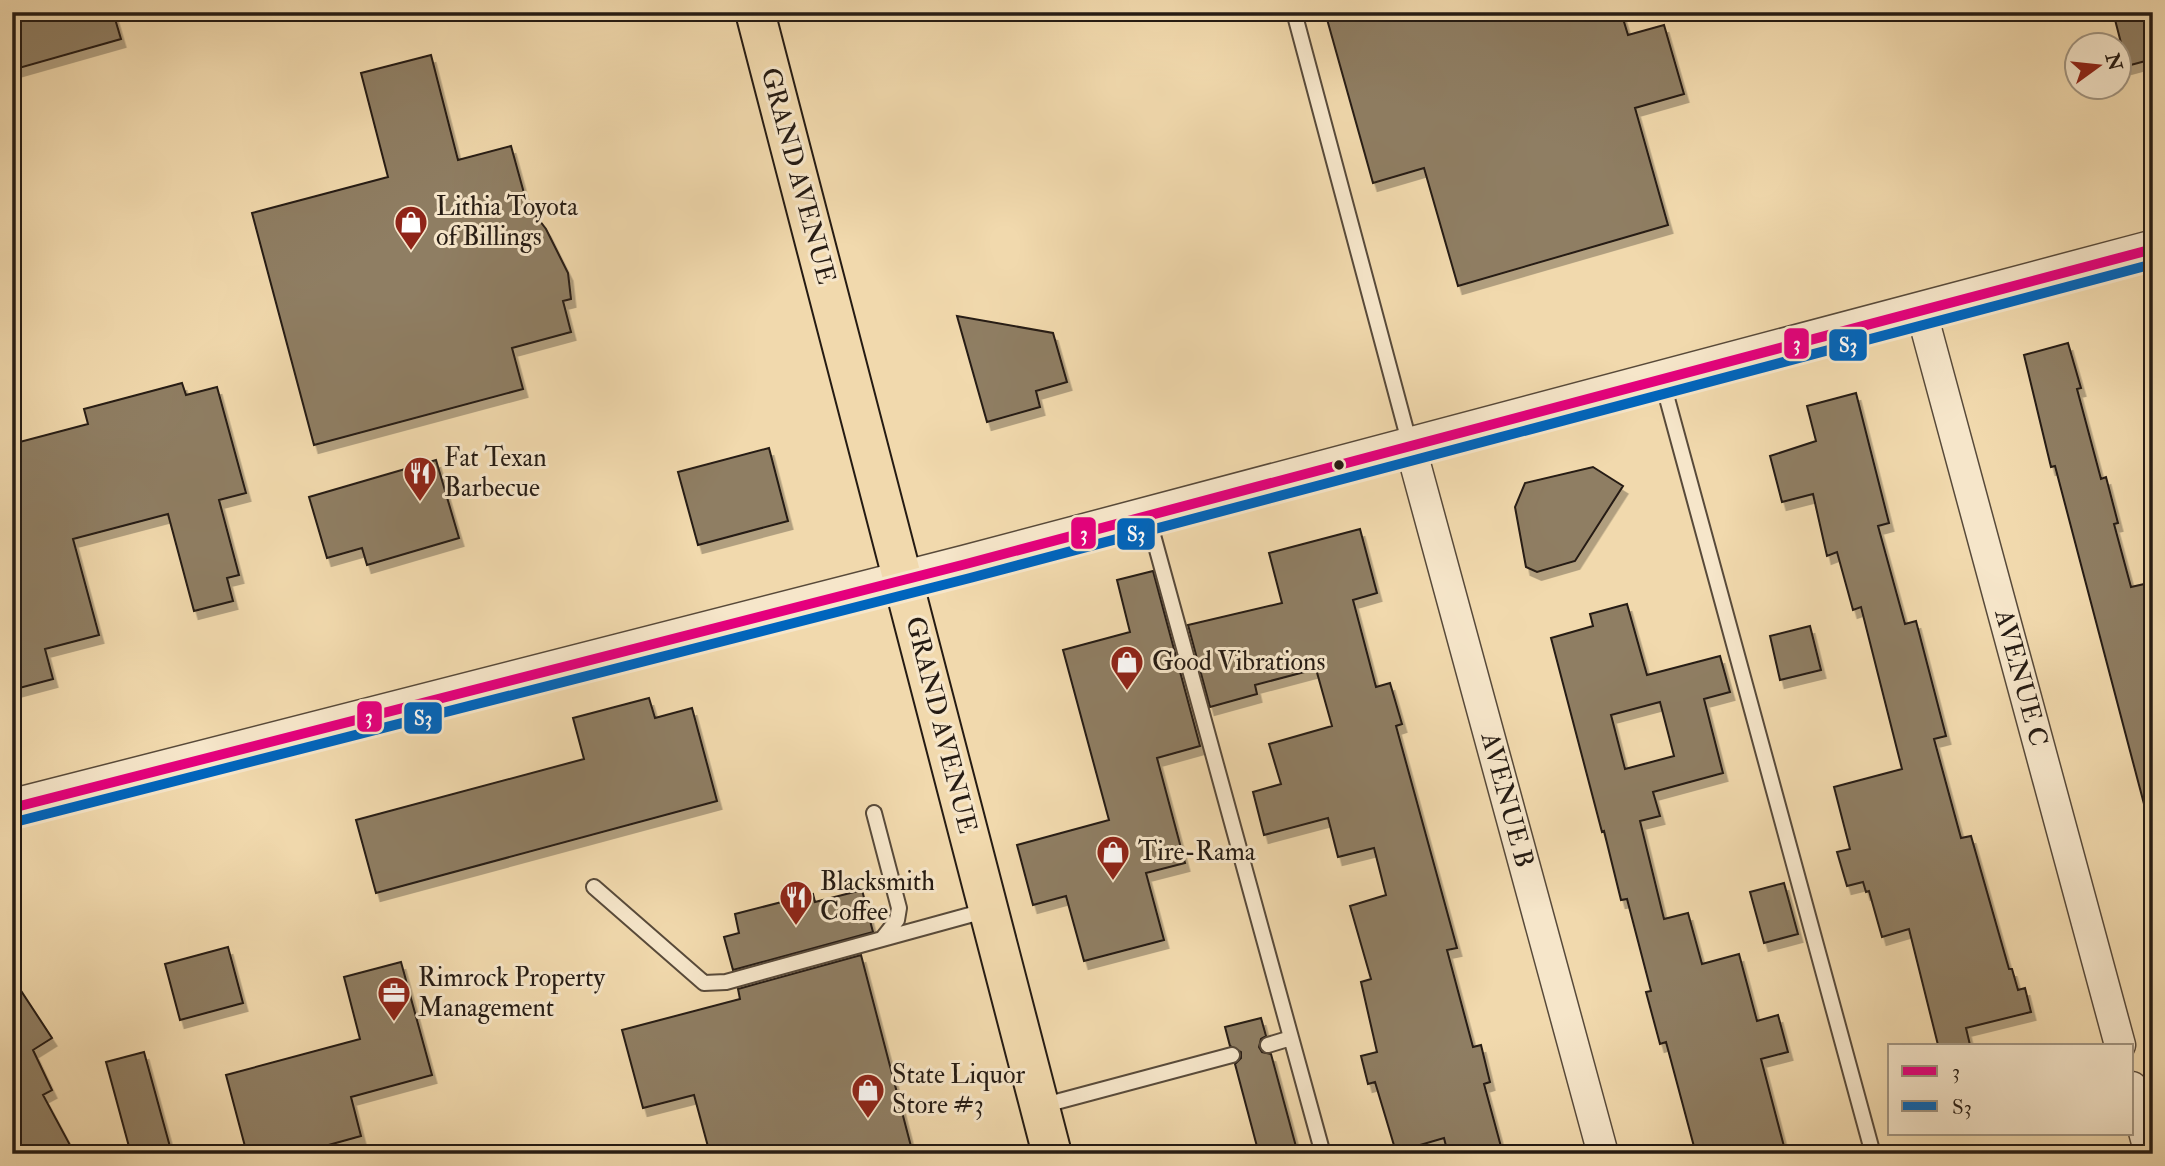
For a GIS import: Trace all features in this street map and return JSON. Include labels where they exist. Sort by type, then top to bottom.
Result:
[{"type":"main road","name":"GRAND AVENUE","points":[[755,12],[1052,1154]]},
{"type":"street","points":[[12,808],[904,580],[2153,249]]},
{"type":"street","name":"AVENUE C","points":[[1921,310],[2120,1044]]},
{"type":"street","name":"AVENUE B","points":[[1410,446],[1603,1154]]},
{"type":"street","points":[[2134,1094],[2150,1154]]},
{"type":"lane","points":[[1294,12],[1410,446]]},
{"type":"lane","points":[[1661,379],[1873,1154]]},
{"type":"lane","points":[[1148,515],[1323,1154]]},
{"type":"lane","points":[[874,813],[899,908],[897,920],[882,939]]},
{"type":"lane","points":[[594,887],[704,983],[726,982],[989,910]]},
{"type":"lane","points":[[1268,1045],[1291,1038]]},
{"type":"lane","points":[[1039,1106],[1232,1055]]},
{"type":"building","points":[[12,12],[113,12],[121,39],[12,70]]},
{"type":"building","points":[[1325,12],[1621,12],[1628,35],[1664,25],[1684,94],[1635,108],[1668,225],[1458,286],[1424,168],[1373,183]]},
{"type":"building","points":[[2113,12],[2153,12],[2153,59],[2134,64],[2134,32],[2118,32]]},
{"type":"building","name":"Lithia Toyota of Billings","points":[[431,55],[458,160],[511,146],[527,204],[546,229],[568,273],[571,299],[563,301],[571,332],[512,348],[523,389],[314,445],[252,213],[388,177],[361,73]]},
{"type":"building","points":[[957,316],[1053,333],[1067,382],[1036,391],[1040,407],[987,422]]},
{"type":"building","points":[[2068,343],[2081,388],[2077,389],[2101,479],[2106,477],[2118,523],[2114,524],[2131,587],[2153,582],[2153,803],[2144,804],[2055,466],[2051,467],[2024,355]]},
{"type":"building","points":[[182,383],[186,395],[217,387],[246,493],[219,500],[239,575],[227,578],[233,601],[194,611],[168,514],[73,539],[99,635],[45,649],[53,679],[12,690],[12,444],[88,424],[84,409]]},
{"type":"building","points":[[1856,393],[1889,523],[1878,526],[1905,624],[1916,621],[1946,736],[1934,739],[1961,838],[1971,836],[2009,969],[2012,969],[2018,990],[2025,988],[2031,1012],[1966,1028],[1970,1044],[1938,1044],[1909,929],[1882,937],[1869,891],[1866,892],[1863,882],[1847,886],[1837,852],[1850,849],[1834,787],[1902,769],[1861,607],[1853,610],[1837,552],[1827,556],[1813,494],[1782,502],[1770,456],[1816,441],[1807,406]]},
{"type":"building","points":[[769,448],[788,521],[698,545],[678,472]]},
{"type":"building","points":[[436,460],[459,538],[367,565],[362,548],[327,558],[309,497]]},
{"type":"building","points":[[1593,467],[1623,486],[1575,561],[1537,572],[1526,567],[1515,507],[1525,483]]},
{"type":"building","points":[[1360,529],[1377,593],[1353,600],[1376,687],[1390,683],[1402,724],[1396,726],[1457,948],[1447,950],[1473,1047],[1481,1045],[1490,1082],[1484,1084],[1503,1154],[1448,1154],[1444,1138],[1396,1152],[1375,1082],[1368,1084],[1361,1056],[1377,1052],[1361,982],[1371,979],[1350,906],[1386,895],[1374,848],[1338,857],[1328,818],[1264,835],[1253,792],[1281,784],[1269,744],[1332,726],[1316,669],[1255,685],[1257,694],[1210,707],[1188,625],[1282,603],[1269,553]]},
{"type":"building","points":[[1153,571],[1200,746],[1157,758],[1185,863],[1146,873],[1164,940],[1084,961],[1066,896],[1033,905],[1017,845],[1109,820],[1063,650],[1130,632],[1117,580]]},
{"type":"building","points":[[1627,604],[1647,675],[1720,656],[1730,692],[1704,699],[1723,773],[1653,792],[1660,816],[1640,821],[1664,919],[1688,913],[1702,964],[1739,954],[1757,1021],[1778,1015],[1788,1052],[1761,1059],[1786,1154],[1696,1154],[1666,1042],[1660,1044],[1646,992],[1651,991],[1627,899],[1621,900],[1551,638],[1593,626],[1590,614]],"holes":[[[1660,702],[1674,756],[1625,769],[1611,715]]]},
{"type":"building","points":[[1810,626],[1821,670],[1780,680],[1770,636]]},
{"type":"building","points":[[649,698],[655,718],[692,708],[717,801],[376,893],[356,820],[584,759],[573,718]]},
{"type":"building","points":[[1784,883],[1798,934],[1764,943],[1750,892]]},
{"type":"building","points":[[862,890],[873,932],[733,970],[724,937],[739,933],[735,914],[813,894],[815,902]]},
{"type":"building","points":[[228,947],[243,1003],[180,1020],[165,964]]},
{"type":"building","points":[[861,955],[913,1154],[710,1154],[694,1095],[643,1108],[622,1030],[740,999],[738,989]]},
{"type":"building","points":[[401,962],[432,1075],[351,1097],[361,1136],[296,1154],[247,1154],[226,1075],[360,1039],[344,977]]},
{"type":"building","points":[[12,977],[52,1038],[33,1050],[52,1090],[43,1095],[70,1145],[54,1154],[12,1154]]},
{"type":"building","points":[[1261,1018],[1266,1036],[1261,1039],[1259,1047],[1262,1052],[1271,1054],[1298,1154],[1259,1154],[1235,1064],[1241,1058],[1241,1052],[1230,1046],[1225,1027]]},
{"type":"building","points":[[144,1052],[172,1154],[131,1154],[106,1062]]},
{"type":"transit line","name":"3","points":[[12,808],[966,564],[2153,249]]},
{"type":"transit line","name":"S3","points":[[15,822],[970,578],[2153,264]]},
{"type":"place","name":"Lithia Toyota of Billings","points":[[411,252]]},
{"type":"place","name":"Fat Texan Barbecue","points":[[420,503]]},
{"type":"place","name":"Good Vibrations","points":[[1127,692]]},
{"type":"place","name":"Tire-Rama","points":[[1113,882]]},
{"type":"place","name":"Blacksmith Coffee","points":[[796,927]]},
{"type":"place","name":"Rimrock Property Management","points":[[394,1023]]},
{"type":"place","name":"State Liquor Store #3","points":[[868,1120]]}]
